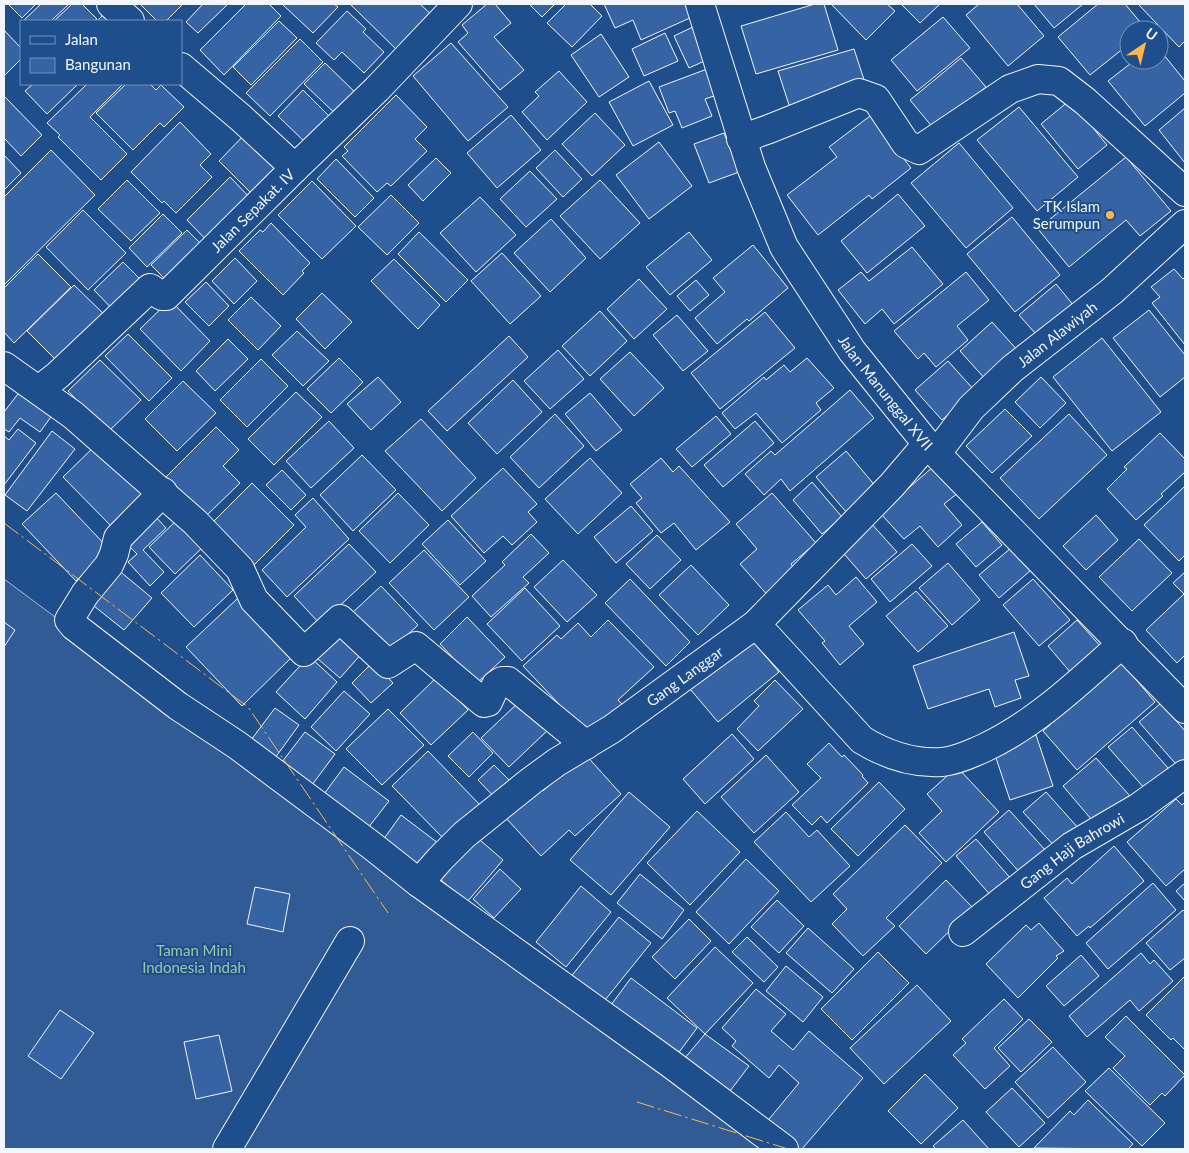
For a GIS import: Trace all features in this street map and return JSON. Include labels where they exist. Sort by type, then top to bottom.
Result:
[{"type":"street","points":[[111,4],[129,20]]},
{"type":"street","name":"Jalan Sepakat. IV","points":[[39,390],[150,288],[162,296],[166,296],[377,89],[458,4]]},
{"type":"street","name":"Jalan Manunggal XVII","points":[[700,4],[751,167],[784,247],[852,351],[932,448],[1123,643],[1181,695]]},
{"type":"street","points":[[182,69],[241,118],[295,168]]},
{"type":"street","points":[[741,138],[769,130],[859,93],[876,98],[906,144],[919,150],[1010,89],[1038,79],[1058,81],[1085,101],[1185,192]]},
{"type":"street","name":"Jalan Alawiyah","points":[[932,448],[1012,369],[1112,291],[1185,224]]},
{"type":"street","points":[[4,366],[73,415],[195,522],[240,570],[254,600],[304,652],[340,618],[388,664],[416,646],[484,703],[488,702],[496,685],[502,680],[508,681],[586,745]]},
{"type":"street","name":"Gang Langgar","points":[[419,883],[464,835],[531,781],[651,701],[756,624],[892,485],[932,448]]},
{"type":"street","points":[[163,492],[118,538],[114,554],[108,565],[85,594],[69,620],[74,626],[135,674],[244,751],[419,883],[663,1058],[784,1149]]},
{"type":"street","points":[[756,624],[862,740],[878,750],[891,755],[922,762],[944,762],[968,756],[998,741],[1052,705],[1123,643]]},
{"type":"street","name":"Gang Haji Bahrowi","points":[[963,932],[1072,846],[1139,808],[1185,774]]},
{"type":"street","points":[[227,1149],[350,941]]},
{"type":"shaded area","name":"Taman Mini Indonesia Indah","points":[[4,579],[771,1149],[4,1149]]},
{"type":"building","points":[[8,4],[36,4],[22,18]]},
{"type":"building","points":[[41,4],[69,4],[52,20],[24,20]]},
{"type":"building","points":[[72,4],[82,4],[97,19],[96,20],[55,20]]},
{"type":"building","points":[[140,4],[183,4],[167,20],[156,20]]},
{"type":"building","points":[[203,4],[228,4],[198,33],[186,22]]},
{"type":"building","points":[[246,4],[269,4],[281,16],[224,75],[200,50]]},
{"type":"building","points":[[282,4],[334,4],[338,7],[313,33]]},
{"type":"building","points":[[350,4],[420,4],[435,18],[401,54]]},
{"type":"building","points":[[487,4],[495,4],[511,23],[494,37],[524,70],[500,90],[458,42],[468,33],[462,25]]},
{"type":"building","points":[[529,4],[555,4],[542,17]]},
{"type":"building","points":[[566,4],[590,4],[602,16],[572,47],[547,23]]},
{"type":"building","points":[[604,4],[697,4],[701,13],[641,40],[633,20],[615,28]]},
{"type":"building","points":[[815,4],[824,4],[838,50],[756,74],[741,26]]},
{"type":"building","points":[[831,4],[887,4],[895,11],[866,40]]},
{"type":"building","points":[[901,4],[940,4],[920,23]]},
{"type":"building","points":[[979,4],[1017,4],[1044,36],[1008,66],[966,15]]},
{"type":"building","points":[[1034,4],[1083,4],[1054,28]]},
{"type":"building","points":[[1098,4],[1125,4],[1138,20],[1119,20],[1119,52],[1090,75],[1058,37]]},
{"type":"building","points":[[1138,4],[1185,4],[1185,41],[1179,47],[1169,37],[1169,20],[1153,20]]},
{"type":"building","points":[[347,11],[366,29],[363,32],[384,52],[364,73],[342,52],[334,60],[316,43]]},
{"type":"building","points":[[106,12],[113,20],[98,20]]},
{"type":"building","points":[[943,17],[970,48],[917,91],[891,60]]},
{"type":"building","points":[[279,21],[297,38],[251,85],[233,67]]},
{"type":"building","points":[[695,26],[711,58],[689,68],[674,36]]},
{"type":"building","points":[[4,30],[20,47],[20,60],[4,76]]},
{"type":"building","points":[[665,33],[678,61],[644,76],[632,49]]},
{"type":"building","points":[[601,34],[629,77],[599,97],[571,55]]},
{"type":"building","points":[[300,39],[323,62],[270,116],[246,93]]},
{"type":"building","points":[[451,43],[508,107],[468,141],[413,76]]},
{"type":"building","points":[[854,49],[866,86],[790,108],[778,71]]},
{"type":"building","points":[[961,58],[986,87],[934,129],[910,100]]},
{"type":"building","points":[[1169,61],[1185,81],[1185,93],[1145,126],[1108,81],[1122,70],[1169,70]]},
{"type":"building","points":[[325,63],[361,98],[341,119],[304,84]]},
{"type":"building","points":[[707,69],[717,95],[705,99],[712,116],[682,128],[675,111],[669,113],[659,87]]},
{"type":"building","points":[[559,71],[587,102],[547,140],[522,112],[539,96],[535,92]]},
{"type":"building","points":[[649,81],[673,125],[633,146],[609,102]]},
{"type":"building","points":[[32,85],[77,85],[47,114],[25,91]]},
{"type":"building","points":[[86,85],[122,85],[90,117],[127,154],[101,180],[58,137],[60,135],[47,123]]},
{"type":"building","points":[[125,85],[151,85],[156,90],[161,85],[184,107],[164,127],[160,123],[133,150],[96,113]]},
{"type":"building","points":[[303,90],[336,123],[311,148],[278,116]]},
{"type":"building","points":[[396,95],[427,127],[415,139],[427,151],[391,186],[387,183],[377,192],[342,156],[348,151],[344,147]]},
{"type":"building","points":[[4,96],[42,135],[21,156],[4,138]]},
{"type":"building","points":[[1070,100],[1107,145],[1078,169],[1041,124]]},
{"type":"building","points":[[1019,107],[1078,177],[1037,211],[977,140]]},
{"type":"building","points":[[1185,108],[1185,163],[1159,130]]},
{"type":"building","points":[[595,113],[625,145],[592,176],[562,144]]},
{"type":"building","points":[[511,115],[541,150],[497,188],[467,153]]},
{"type":"building","points":[[870,116],[911,168],[872,199],[869,195],[818,235],[787,195],[837,157],[829,147]]},
{"type":"building","points":[[180,122],[211,154],[200,165],[212,177],[176,213],[164,201],[162,203],[131,172]]},
{"type":"building","points":[[248,131],[285,167],[255,197],[219,161]]},
{"type":"building","points":[[724,133],[739,172],[709,183],[694,144]]},
{"type":"building","points":[[659,142],[692,186],[649,219],[616,175]]},
{"type":"building","points":[[959,143],[1013,208],[966,248],[911,183]]},
{"type":"building","points":[[51,150],[95,195],[4,285],[4,197]]},
{"type":"building","points":[[555,150],[582,179],[563,197],[536,168]]},
{"type":"building","points":[[4,155],[21,173],[4,190]]},
{"type":"building","name":"TK Islam Serumpun","points":[[1126,157],[1171,211],[1140,236],[1126,220],[1069,267],[1038,229]]},
{"type":"building","points":[[436,158],[451,173],[423,201],[408,185]]},
{"type":"building","points":[[336,159],[374,198],[355,217],[317,179]]},
{"type":"building","points":[[530,171],[557,199],[526,227],[500,199]]},
{"type":"building","points":[[230,177],[254,202],[211,245],[187,220]]},
{"type":"building","points":[[127,180],[160,213],[131,241],[98,209]]},
{"type":"building","points":[[600,180],[640,223],[600,259],[560,216]]},
{"type":"building","points":[[312,181],[356,226],[322,259],[278,215]]},
{"type":"building","points":[[898,194],[925,226],[867,273],[841,241]]},
{"type":"building","points":[[391,195],[419,223],[387,255],[358,227]]},
{"type":"building","points":[[480,197],[516,235],[476,272],[440,233]]},
{"type":"building","points":[[83,210],[126,253],[88,290],[46,247]]},
{"type":"building","points":[[163,214],[182,233],[147,267],[129,248]]},
{"type":"building","points":[[1012,217],[1060,275],[1015,312],[967,254]]},
{"type":"building","points":[[551,219],[586,258],[550,292],[514,253]]},
{"type":"building","points":[[271,223],[310,263],[302,271],[304,273],[283,295],[239,251],[260,230],[263,232]]},
{"type":"building","points":[[187,230],[208,251],[172,286],[151,265]]},
{"type":"building","points":[[419,232],[468,280],[446,302],[398,254]]},
{"type":"building","points":[[689,232],[712,260],[670,295],[646,267]]},
{"type":"building","points":[[753,245],[788,288],[749,321],[747,319],[717,344],[695,318],[725,292],[713,278]]},
{"type":"building","points":[[912,247],[943,284],[894,324],[882,309],[865,324],[838,290],[861,272],[869,281]]},
{"type":"building","points":[[502,253],[541,296],[510,324],[471,281]]},
{"type":"building","points":[[38,254],[71,287],[14,343],[4,332],[4,288]]},
{"type":"building","points":[[235,258],[257,281],[234,304],[212,281]]},
{"type":"building","points":[[394,259],[440,305],[418,329],[371,281]]},
{"type":"building","points":[[123,262],[148,287],[119,316],[94,290]]},
{"type":"building","points":[[1174,269],[1183,279],[1185,277],[1185,345],[1152,303],[1160,297],[1151,287]]},
{"type":"building","points":[[966,272],[989,300],[957,326],[968,340],[936,367],[924,353],[918,359],[894,331]]},
{"type":"building","points":[[639,279],[667,309],[634,339],[607,309]]},
{"type":"building","points":[[696,280],[709,295],[690,311],[677,296]]},
{"type":"building","points":[[206,282],[229,306],[209,326],[185,302]]},
{"type":"building","points":[[1056,284],[1079,312],[1043,342],[1019,315]]},
{"type":"building","points":[[74,285],[110,320],[63,367],[27,331]]},
{"type":"building","points":[[322,293],[352,322],[325,349],[296,319]]},
{"type":"building","points":[[251,297],[281,326],[258,350],[228,320]]},
{"type":"building","points":[[170,300],[210,341],[181,371],[140,329]]},
{"type":"building","points":[[1149,310],[1185,355],[1185,377],[1160,397],[1113,338]]},
{"type":"building","points":[[600,311],[627,341],[590,376],[562,346]]},
{"type":"building","points":[[765,312],[795,348],[720,409],[691,373]]},
{"type":"building","points":[[677,315],[708,351],[683,371],[653,335]]},
{"type":"building","points":[[992,322],[1020,353],[987,381],[960,351]]},
{"type":"building","points":[[297,331],[329,361],[303,386],[272,355]]},
{"type":"building","points":[[128,334],[172,378],[149,401],[105,356]]},
{"type":"building","points":[[509,336],[528,357],[447,431],[428,411]]},
{"type":"building","points":[[1102,338],[1161,412],[1112,451],[1053,377]]},
{"type":"building","points":[[228,339],[248,359],[215,391],[196,371]]},
{"type":"building","points":[[558,350],[584,379],[550,409],[524,381]]},
{"type":"building","points":[[630,352],[664,388],[634,416],[600,379]]},
{"type":"building","points":[[339,358],[363,382],[331,413],[307,389]]},
{"type":"building","points":[[807,358],[834,388],[816,403],[821,410],[782,443],[756,413],[735,429],[722,413],[764,377],[766,380],[784,365],[790,372]]},
{"type":"building","points":[[261,359],[288,386],[247,427],[220,400]]},
{"type":"building","points":[[100,360],[141,400],[108,432],[68,391]]},
{"type":"building","points":[[948,361],[975,391],[942,420],[915,390]]},
{"type":"building","points":[[378,377],[401,402],[371,430],[347,404]]},
{"type":"building","points":[[1041,377],[1066,403],[1040,428],[1015,402]]},
{"type":"building","points":[[513,380],[542,412],[497,454],[468,423]]},
{"type":"building","points":[[183,381],[216,413],[177,451],[145,419]]},
{"type":"building","points":[[21,390],[56,410],[40,432],[20,418],[9,432],[4,429],[4,412]]},
{"type":"building","points":[[850,390],[874,418],[790,491],[781,479],[764,495],[745,474],[771,451],[775,455]]},
{"type":"building","points":[[296,392],[322,417],[274,465],[248,439]]},
{"type":"building","points":[[590,393],[622,430],[596,451],[565,414]]},
{"type":"building","points":[[1005,409],[1032,436],[992,473],[966,446]]},
{"type":"building","points":[[555,414],[584,446],[539,488],[510,457]]},
{"type":"building","points":[[1069,414],[1107,455],[1039,519],[1000,478]]},
{"type":"building","points":[[716,416],[731,434],[692,467],[676,449]]},
{"type":"building","points":[[421,419],[476,478],[442,511],[385,451]]},
{"type":"building","points":[[329,421],[354,448],[311,488],[286,461]]},
{"type":"building","points":[[755,421],[774,443],[723,487],[704,465]]},
{"type":"building","points":[[216,427],[239,450],[223,466],[240,483],[205,517],[163,480]]},
{"type":"building","points":[[18,429],[36,443],[4,485],[4,436],[9,440]]},
{"type":"building","points":[[52,431],[75,449],[27,511],[5,495]]},
{"type":"building","points":[[1160,433],[1185,459],[1185,472],[1161,494],[1163,496],[1136,520],[1107,489],[1127,469],[1124,467]]},
{"type":"building","points":[[98,443],[151,496],[116,531],[63,477]]},
{"type":"building","points":[[846,451],[877,488],[847,513],[816,477]]},
{"type":"building","points":[[362,455],[396,490],[353,531],[320,495]]},
{"type":"building","points":[[590,458],[622,493],[578,534],[545,499]]},
{"type":"building","points":[[661,458],[673,472],[679,466],[730,522],[696,550],[674,523],[661,533],[636,503],[642,498],[630,484]]},
{"type":"building","points":[[934,466],[958,493],[944,504],[962,525],[938,547],[920,526],[904,539],[880,513]]},
{"type":"building","points":[[503,468],[537,504],[528,512],[537,522],[512,545],[503,536],[484,553],[451,516]]},
{"type":"building","points":[[282,470],[306,495],[291,510],[266,485]]},
{"type":"building","points":[[812,482],[842,517],[822,534],[793,500]]},
{"type":"building","points":[[252,483],[294,525],[248,571],[206,529]]},
{"type":"building","points":[[1185,486],[1185,555],[1179,561],[1144,525]]},
{"type":"building","points":[[56,493],[109,549],[76,581],[22,524]]},
{"type":"building","points":[[398,493],[429,525],[390,563],[359,531]]},
{"type":"building","points":[[772,493],[816,543],[791,564],[798,573],[770,598],[740,564],[757,549],[736,524]]},
{"type":"building","points":[[313,498],[349,539],[287,597],[262,570],[306,527],[295,515]]},
{"type":"building","points":[[631,506],[653,531],[616,563],[594,537]]},
{"type":"building","points":[[154,515],[166,528],[143,550],[164,572],[150,586],[128,562],[137,554],[125,542]]},
{"type":"building","points":[[1096,515],[1118,540],[1086,570],[1063,546]]},
{"type":"building","points":[[181,516],[207,543],[175,574],[149,547]]},
{"type":"building","points":[[448,520],[486,561],[460,585],[422,544]]},
{"type":"building","points":[[869,521],[897,552],[866,579],[838,547]]},
{"type":"building","points":[[982,522],[1002,545],[976,567],[956,544]]},
{"type":"building","points":[[531,534],[549,553],[523,577],[529,583],[491,617],[472,596],[505,565],[502,562]]},
{"type":"building","points":[[657,535],[681,560],[650,589],[626,564]]},
{"type":"building","points":[[1139,539],[1172,573],[1132,611],[1099,577]]},
{"type":"building","points":[[349,544],[376,572],[320,624],[294,596]]},
{"type":"building","points":[[912,544],[932,566],[890,602],[871,579]]},
{"type":"building","points":[[1011,548],[1031,570],[999,598],[979,575]]},
{"type":"building","points":[[424,550],[469,597],[434,630],[389,583]]},
{"type":"building","points":[[200,555],[233,590],[194,627],[161,593]]},
{"type":"building","points":[[563,560],[597,595],[567,622],[534,587]]},
{"type":"building","points":[[948,563],[980,600],[952,625],[919,588]]},
{"type":"building","points":[[691,565],[729,605],[698,635],[659,595]]},
{"type":"building","points":[[117,569],[152,598],[124,630],[89,602]]},
{"type":"building","points":[[1185,572],[1185,655],[1177,663],[1146,630],[1184,594],[1173,583]]},
{"type":"building","points":[[856,577],[877,602],[849,626],[864,644],[840,665],[822,643],[825,641],[798,610],[828,585],[836,595]]},
{"type":"building","points":[[630,579],[690,642],[666,666],[605,603]]},
{"type":"building","points":[[1033,579],[1070,620],[1039,646],[1003,605]]},
{"type":"building","points":[[381,586],[418,625],[388,653],[351,614]]},
{"type":"building","points":[[525,588],[560,626],[522,661],[487,624]]},
{"type":"building","points":[[916,591],[948,626],[918,652],[886,616]]},
{"type":"building","points":[[238,598],[293,656],[242,706],[186,647]]},
{"type":"building","points":[[467,617],[505,657],[477,683],[440,644]]},
{"type":"building","points":[[608,620],[654,667],[618,700],[626,708],[593,740],[523,666],[557,635],[561,639],[578,623],[591,637]]},
{"type":"building","points":[[1077,620],[1101,647],[1071,673],[1048,646]]},
{"type":"building","points":[[4,622],[15,630],[4,647]]},
{"type":"building","points":[[1014,632],[1029,676],[1015,680],[1021,698],[995,707],[989,689],[928,709],[913,666]]},
{"type":"building","points":[[341,633],[363,652],[340,678],[318,659]]},
{"type":"building","points":[[750,638],[779,672],[718,722],[690,689]]},
{"type":"building","points":[[309,656],[337,682],[305,719],[276,692]]},
{"type":"building","points":[[373,662],[393,683],[371,703],[352,683]]},
{"type":"building","points":[[1121,662],[1155,702],[1077,770],[1043,731]]},
{"type":"building","points":[[437,677],[468,710],[431,745],[400,713]]},
{"type":"building","points":[[775,680],[803,709],[758,751],[737,729],[759,706],[754,701]]},
{"type":"building","points":[[344,691],[370,714],[336,751],[311,727]]},
{"type":"building","points":[[520,701],[548,730],[509,767],[481,738]]},
{"type":"building","points":[[1161,703],[1185,731],[1185,768],[1182,771],[1139,722]]},
{"type":"building","points":[[275,708],[299,725],[275,758],[251,740]]},
{"type":"building","points":[[388,709],[424,745],[382,785],[346,749]]},
{"type":"building","points":[[1132,727],[1168,768],[1145,789],[1108,747]]},
{"type":"building","points":[[305,732],[335,754],[312,785],[282,762]]},
{"type":"building","points":[[473,732],[493,753],[469,777],[448,756]]},
{"type":"building","points":[[732,734],[754,759],[705,804],[683,779]]},
{"type":"building","points":[[1036,735],[1053,786],[1010,800],[993,749]]},
{"type":"building","points":[[829,743],[842,757],[844,755],[868,783],[827,823],[821,816],[812,825],[792,805],[821,778],[807,764]]},
{"type":"building","points":[[428,751],[480,805],[445,840],[392,786]]},
{"type":"building","points":[[584,753],[621,794],[575,836],[569,830],[541,856],[505,817],[539,786],[543,791]]},
{"type":"building","points":[[766,755],[799,792],[754,833],[721,797]]},
{"type":"building","points":[[1096,758],[1130,796],[1097,826],[1063,786]]},
{"type":"building","points":[[494,765],[514,785],[498,801],[478,780]]},
{"type":"building","points":[[344,767],[389,801],[368,828],[324,794]]},
{"type":"building","points":[[957,767],[999,812],[946,862],[919,833],[942,811],[927,794]]},
{"type":"building","points":[[879,782],[905,809],[858,856],[831,829]]},
{"type":"building","points":[[629,792],[670,827],[611,895],[570,860]]},
{"type":"building","points":[[1046,792],[1080,830],[1058,850],[1023,812]]},
{"type":"building","points":[[1176,799],[1182,805],[1185,802],[1185,869],[1166,886],[1127,842]]},
{"type":"building","points":[[1009,810],[1047,852],[1021,874],[984,832]]},
{"type":"building","points":[[697,811],[740,852],[690,905],[647,863]]},
{"type":"building","points":[[786,812],[809,837],[817,830],[850,866],[811,902],[754,842]]},
{"type":"building","points":[[401,815],[438,843],[420,867],[383,840]]},
{"type":"building","points":[[905,825],[942,863],[886,918],[895,926],[863,956],[832,924],[847,909],[833,894]]},
{"type":"building","points":[[473,834],[503,860],[467,902],[435,875]]},
{"type":"building","points":[[976,839],[1013,881],[993,898],[956,856]]},
{"type":"building","points":[[1114,846],[1144,881],[1090,928],[1089,926],[1077,936],[1044,898],[1067,878],[1072,884]]},
{"type":"building","points":[[746,859],[779,891],[729,944],[696,912]]},
{"type":"building","points":[[500,869],[521,889],[494,918],[473,899]]},
{"type":"building","points":[[640,874],[684,910],[662,939],[617,903]]},
{"type":"building","points":[[946,880],[973,908],[926,954],[899,926]]},
{"type":"building","points":[[1153,883],[1176,910],[1108,969],[1086,943]]},
{"type":"building","points":[[1185,883],[1185,901],[1176,891]]},
{"type":"building","points":[[581,886],[611,912],[566,967],[536,942]]},
{"type":"building","points":[[255,887],[290,894],[283,932],[247,924]]},
{"type":"building","points":[[777,900],[804,926],[779,953],[751,927]]},
{"type":"building","points":[[1183,910],[1185,912],[1185,958],[1170,970],[1146,943]]},
{"type":"building","points":[[619,917],[651,943],[597,1010],[565,984]]},
{"type":"building","points":[[689,919],[711,941],[675,979],[652,957]]},
{"type":"building","points":[[1039,923],[1064,951],[1056,956],[1058,958],[1018,998],[986,964],[1026,925],[1031,930]]},
{"type":"building","points":[[808,928],[854,969],[832,993],[786,953]]},
{"type":"building","points":[[747,937],[778,967],[764,982],[732,952]]},
{"type":"building","points":[[715,947],[753,983],[705,1034],[667,998]]},
{"type":"building","points":[[878,952],[909,983],[852,1040],[821,1009]]},
{"type":"building","points":[[1141,953],[1150,964],[1154,960],[1173,981],[1139,1011],[1130,1000],[1087,1037],[1069,1016]]},
{"type":"building","points":[[1081,955],[1099,976],[1064,1006],[1046,986]]},
{"type":"building","points":[[786,966],[823,997],[803,1022],[766,991]]},
{"type":"building","points":[[1185,976],[1185,1050],[1173,1038],[1171,1040],[1146,1015]]},
{"type":"building","points":[[631,978],[697,1028],[671,1063],[605,1013]]},
{"type":"building","points":[[917,985],[951,1021],[884,1084],[850,1048]]},
{"type":"building","points":[[756,989],[786,1014],[771,1031],[793,1050],[809,1031],[863,1078],[802,1149],[795,1149],[765,1124],[799,1083],[779,1065],[769,1078],[732,1046],[736,1041],[722,1028]]},
{"type":"building","points":[[1004,999],[1023,1019],[994,1048],[1010,1066],[985,1089],[953,1055],[966,1043],[962,1039]]},
{"type":"building","points":[[60,1010],[94,1033],[61,1079],[28,1056]]},
{"type":"building","points":[[1126,1016],[1185,1075],[1165,1096],[1162,1093],[1150,1105],[1113,1068],[1125,1056],[1105,1037]]},
{"type":"building","points":[[1029,1019],[1052,1042],[1021,1072],[998,1048]]},
{"type":"building","points":[[705,1034],[749,1066],[724,1099],[679,1065]]},
{"type":"building","points":[[219,1035],[232,1091],[196,1099],[184,1042]]},
{"type":"building","points":[[1053,1047],[1086,1082],[1048,1118],[1015,1082]]},
{"type":"building","points":[[1109,1068],[1165,1123],[1142,1146],[1085,1091]]},
{"type":"building","points":[[925,1074],[958,1108],[921,1144],[888,1111]]},
{"type":"building","points":[[1012,1088],[1045,1123],[1019,1147],[986,1112]]},
{"type":"building","points":[[1088,1100],[1133,1144],[1128,1149],[1034,1148],[1070,1111],[1074,1115]]},
{"type":"building","points":[[963,1120],[989,1149],[936,1149],[933,1146]]},
{"type":"power","points":[[4,523],[248,707],[388,913]]},
{"type":"power","points":[[637,1102],[788,1149]]},
{"type":"place","name":"TK Islam Serumpun","points":[[1110,215]]}]
